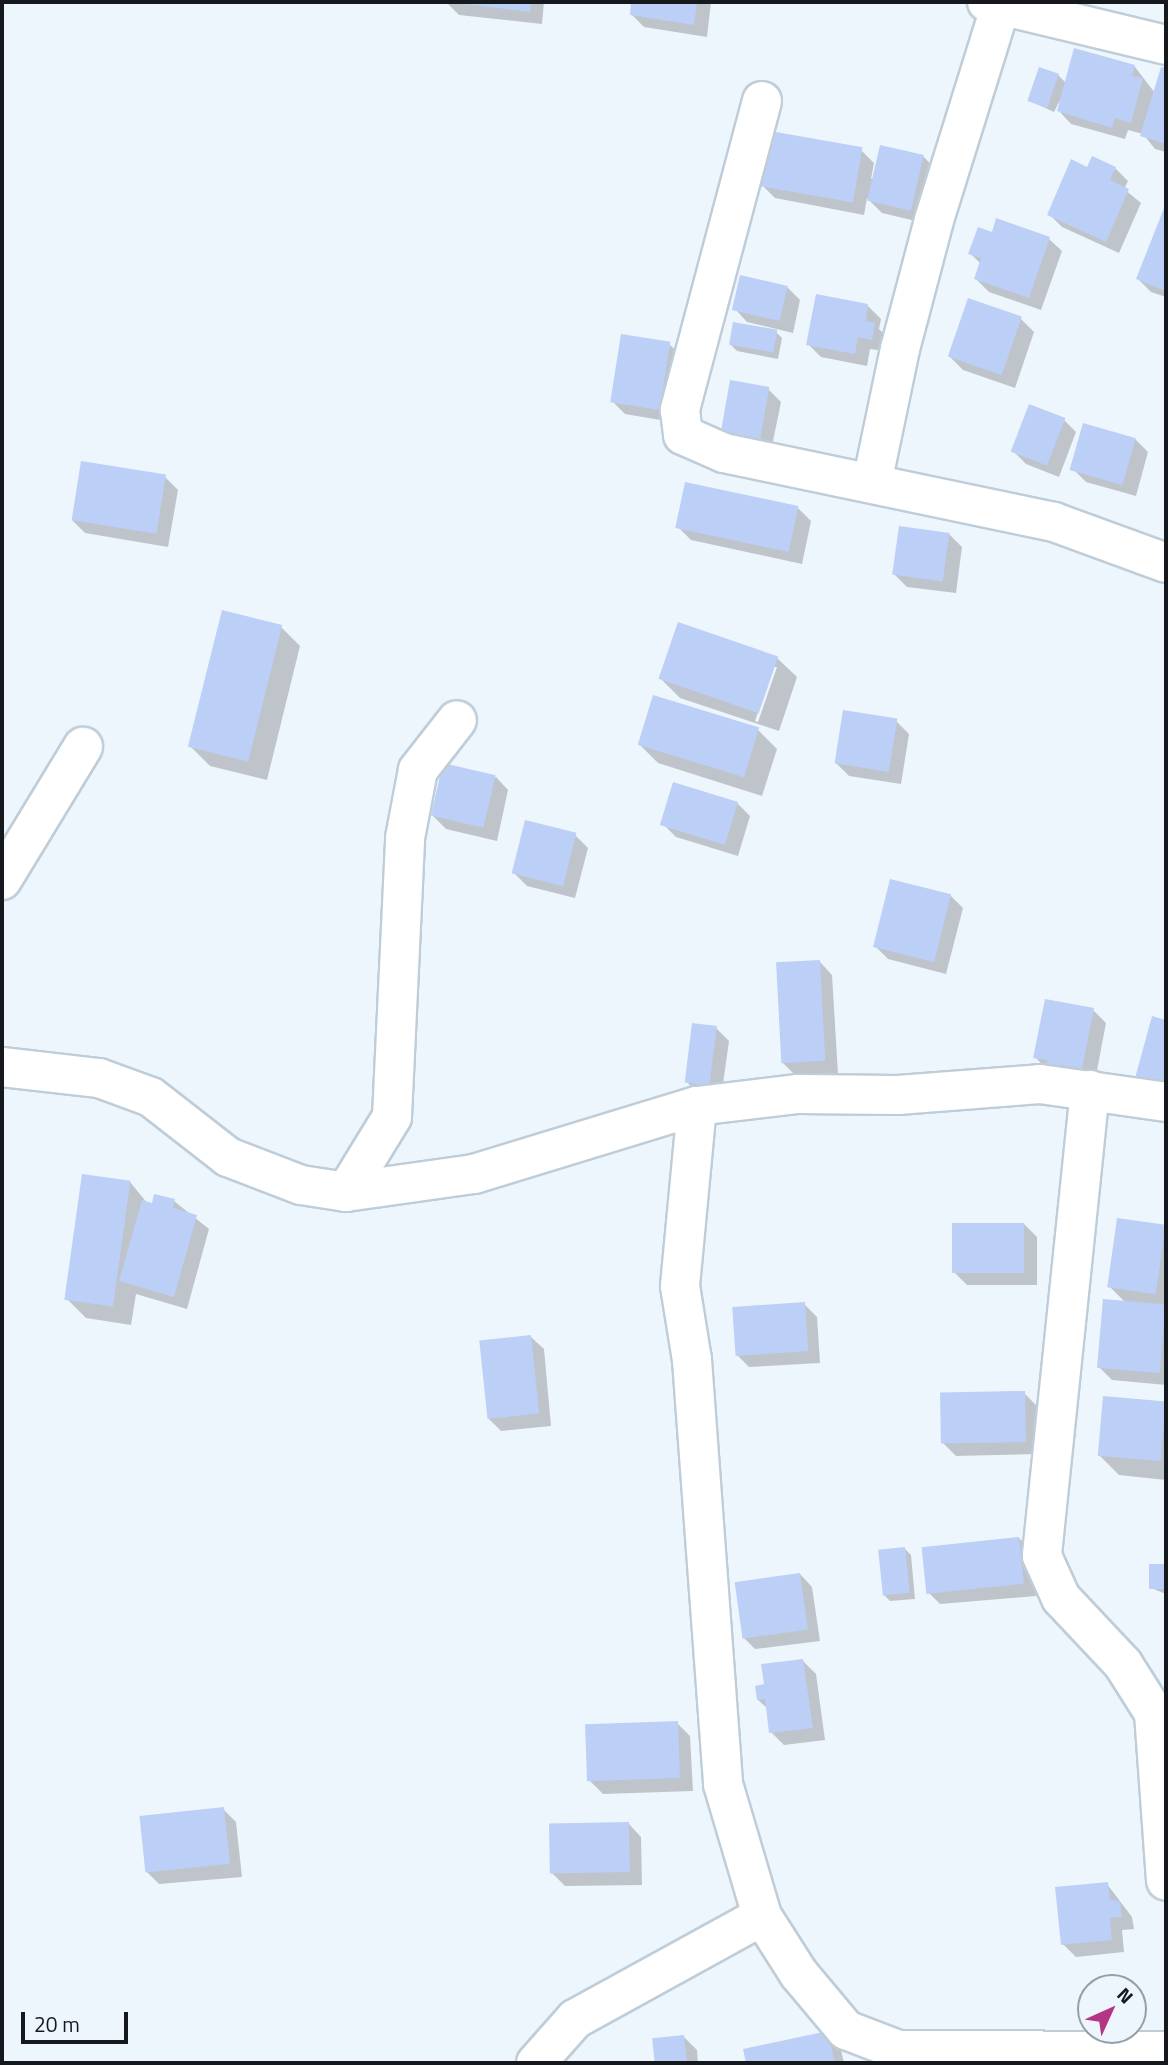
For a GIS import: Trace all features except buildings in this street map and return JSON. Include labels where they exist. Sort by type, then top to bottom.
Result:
[{"type":"street","points":[[872,483],[930,233],[994,4],[1166,45]]},
{"type":"street","points":[[762,101],[680,410],[683,435],[724,453],[1054,522],[1166,563]]},
{"type":"street","points":[[346,1192],[392,1117],[405,838],[418,770],[457,720]]},
{"type":"street","points":[[2,880],[83,747]]},
{"type":"street","points":[[2,1067],[99,1078],[151,1097],[228,1157],[301,1185],[346,1192],[474,1174],[697,1106],[798,1094],[898,1095],[1040,1084],[1166,1102]]},
{"type":"street","points":[[1090,1090],[1042,1556],[1061,1598],[1123,1664],[1154,1713],[1166,1881]]},
{"type":"street","points":[[697,1106],[680,1286],[692,1360],[723,1784],[762,1916],[799,1974],[846,2030],[898,2050],[1166,2051]]},
{"type":"street","points":[[536,2063],[575,2019],[762,1916]]}]
